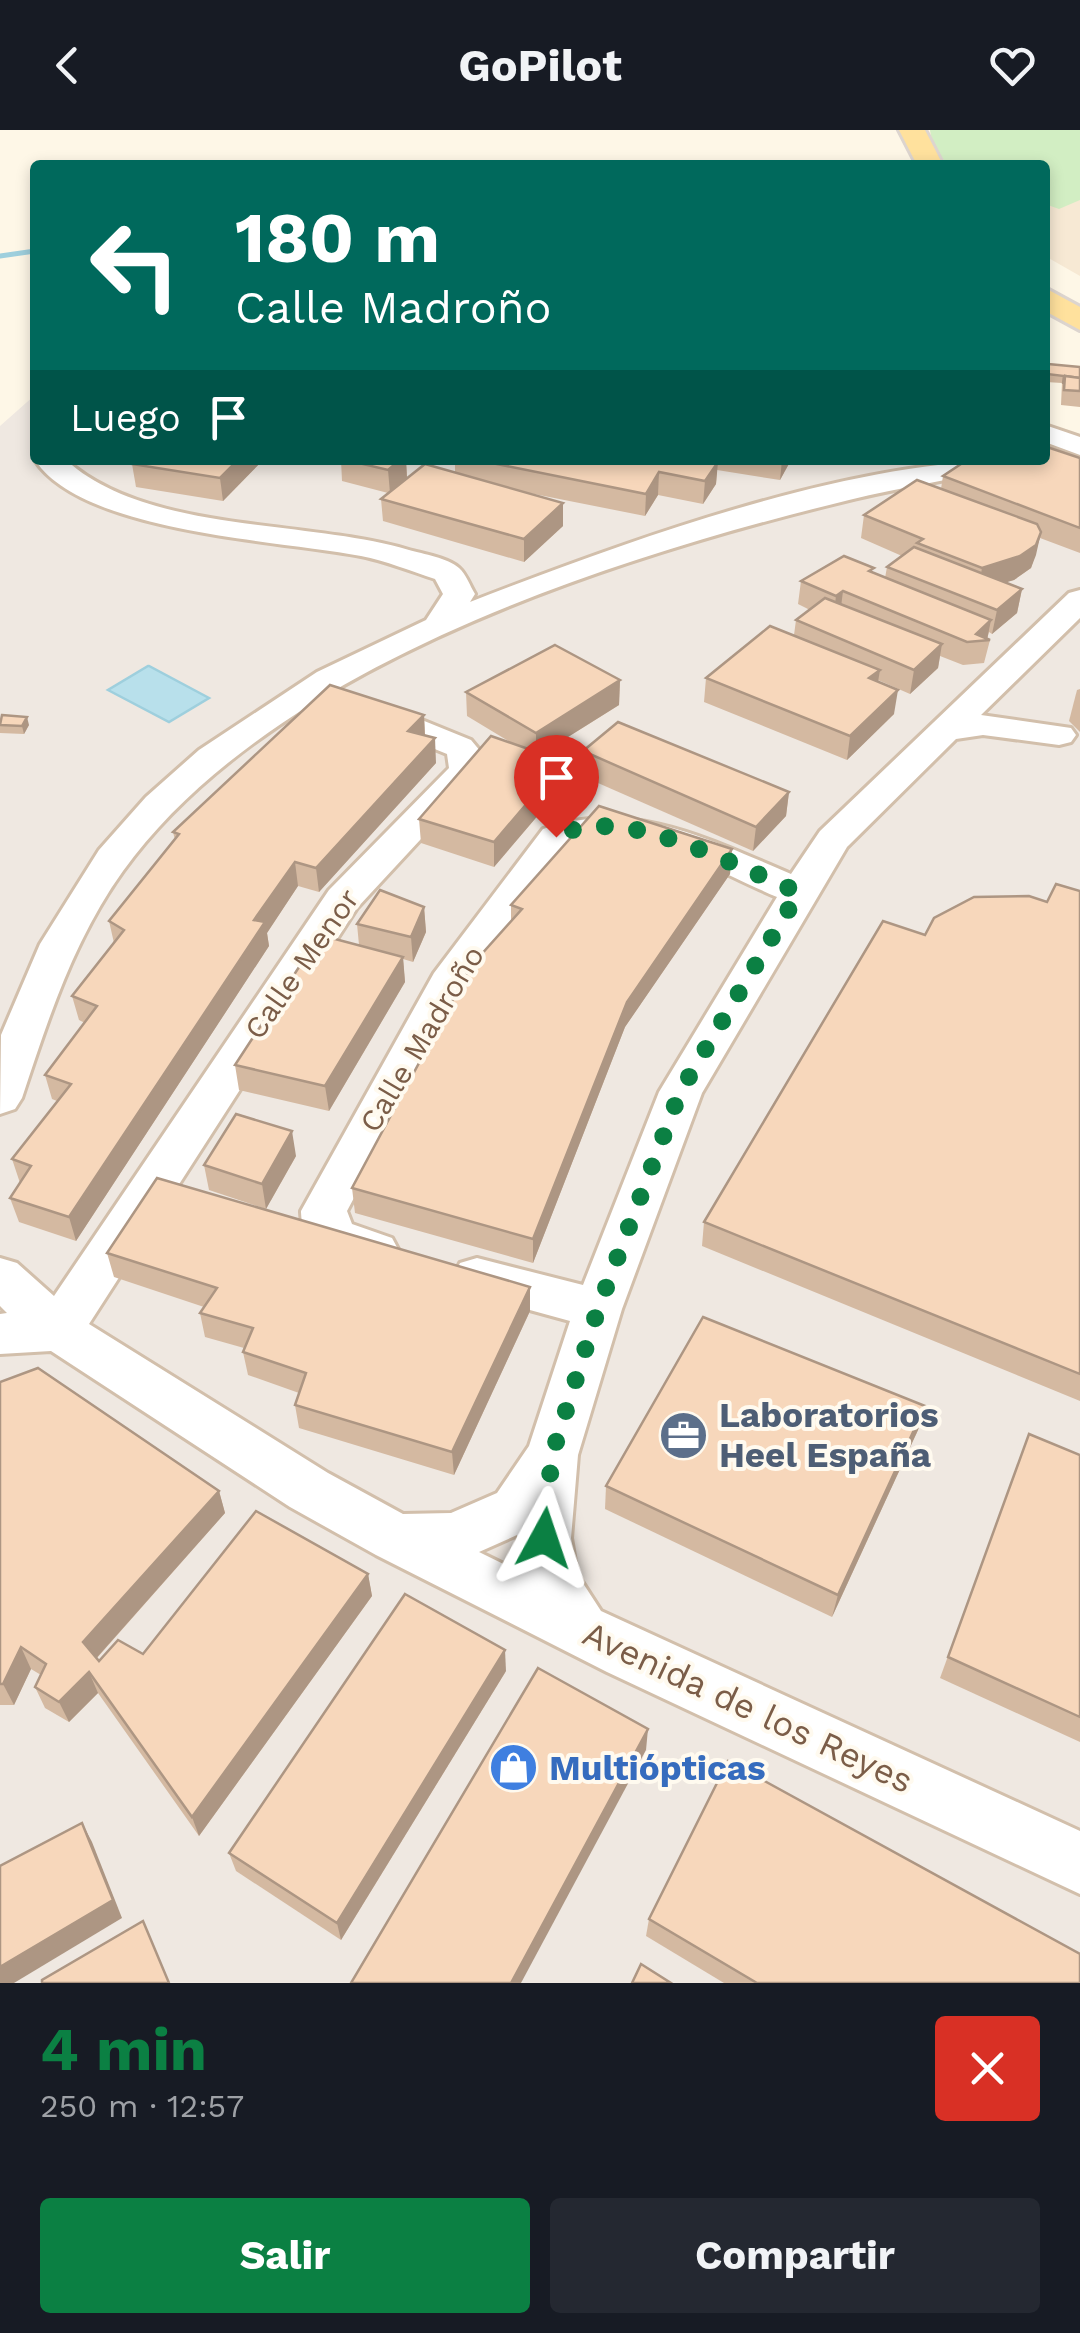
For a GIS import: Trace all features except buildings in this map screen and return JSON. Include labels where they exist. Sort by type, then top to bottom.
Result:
[{"type":"main road","points":[[889,130],[903,160]]},
{"type":"main road","points":[[912,130],[927,160]]},
{"type":"main road","points":[[1050,272],[1080,288]]},
{"type":"main road","points":[[1050,291],[1080,310]]},
{"type":"main road","points":[[1050,301],[1080,321]]},
{"type":"street","points":[[1056,435],[1080,456]]},
{"type":"street","points":[[53,465],[88,488],[140,508],[194,521],[354,545],[491,582],[549,582]]},
{"type":"street","points":[[885,480],[924,465]]},
{"type":"street","points":[[0,1098],[52,958],[112,859],[194,769],[312,687],[438,626],[549,582],[717,524],[885,480],[972,465]]},
{"type":"street","points":[[438,626],[458,594],[447,573]]},
{"type":"street","points":[[580,1628],[552,1582],[544,1538],[552,1455],[598,1309],[680,1092],[833,839],[1080,600]]},
{"type":"street","points":[[992,683],[1070,743]]},
{"type":"street","name":"Calle Menor","points":[[58,1330],[343,899],[466,771],[468,758],[459,747],[312,687]]},
{"type":"street","points":[[943,731],[983,726],[1070,743]]},
{"type":"street","name":"Calle Madroño","points":[[598,1309],[334,1238],[324,1226],[324,1210],[448,983],[556,837],[574,826],[624,827],[799,892]]},
{"type":"street","name":"Avenida de los Reyes","points":[[0,1277],[58,1330],[309,1490],[395,1538],[1080,1862]]},
{"type":"street","points":[[0,1334],[58,1330]]},
{"type":"street","points":[[395,1538],[454,1538],[516,1510],[552,1455]]},
{"type":"shaded area","points":[[930,130],[1080,130],[1080,276],[1050,259],[1050,160],[944,160],[932,146]]},
{"type":"shaded area","points":[[30,399],[30,465],[1050,465],[1050,430],[1080,441],[1080,1983],[0,1983],[0,426]]},
{"type":"green space","points":[[930,130],[1080,130],[1080,200],[1059,209],[1050,206],[1050,160],[944,160],[933,145]]},
{"type":"water","points":[[148,666],[209,698],[169,722],[108,690]]},
{"type":"waterway","points":[[0,256],[30,252]]},
{"type":"place","name":"Laboratorios Heel España","points":[[684,1435]]},
{"type":"place","name":"Multiópticas","points":[[514,1768]]},
{"type":"route","points":[[544,1538],[552,1455],[598,1309],[680,1092],[799,892],[657,836],[624,827],[598,823],[574,826],[556,837]]}]
